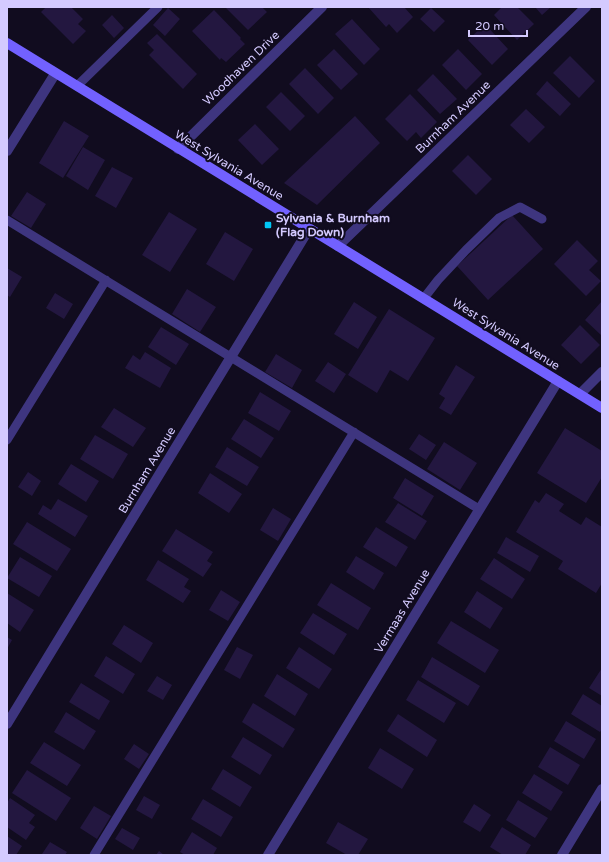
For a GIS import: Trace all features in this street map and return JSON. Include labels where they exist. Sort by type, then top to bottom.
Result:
[{"type":"main road","name":"West Sylvania Avenue","points":[[7,44],[602,408]]},
{"type":"street","name":"Woodhaven Drive","points":[[178,149],[322,7]]},
{"type":"street","name":"Burnham Avenue","points":[[338,246],[586,7]]},
{"type":"street","points":[[7,151],[55,74]]},
{"type":"street","name":"Burnham Avenue","points":[[7,724],[309,229]]},
{"type":"street","points":[[580,394],[602,372]]},
{"type":"street","name":"Vermaas Avenue","points":[[268,855],[558,381]]},
{"type":"street","points":[[562,855],[602,789]]},
{"type":"lane","points":[[77,86],[158,7]]},
{"type":"lane","points":[[424,298],[438,280],[466,250],[499,218],[520,207],[542,219]]},
{"type":"lane","points":[[7,220],[479,509]]},
{"type":"lane","points":[[7,440],[106,280]]},
{"type":"lane","points":[[94,855],[354,432]]},
{"type":"building","points":[[46,7],[71,7],[83,19],[78,24],[86,31],[73,44],[41,12]]},
{"type":"building","points":[[225,7],[262,7],[267,12],[248,30]]},
{"type":"building","points":[[368,7],[404,7],[413,17],[397,33],[389,24],[386,27]]},
{"type":"building","points":[[502,7],[517,7],[534,24],[517,40],[494,15]]},
{"type":"building","points":[[535,7],[551,7],[542,15]]},
{"type":"building","points":[[168,8],[180,19],[165,36],[153,25]]},
{"type":"building","points":[[431,8],[445,21],[434,32],[420,19]]},
{"type":"building","points":[[214,10],[245,44],[226,62],[221,58],[220,60],[192,31]]},
{"type":"building","points":[[112,15],[124,28],[114,38],[102,25]]},
{"type":"building","points":[[352,19],[380,49],[364,65],[335,34]]},
{"type":"building","points":[[485,24],[508,49],[492,65],[468,40]]},
{"type":"building","points":[[157,34],[197,74],[183,89],[149,55],[154,50],[147,43]]},
{"type":"building","points":[[334,49],[358,74],[341,90],[317,65]]},
{"type":"building","points":[[458,49],[482,74],[466,90],[442,65]]},
{"type":"building","points":[[570,56],[595,81],[579,98],[553,73]]},
{"type":"building","points":[[305,68],[334,98],[318,114],[289,84]]},
{"type":"building","points":[[433,74],[457,99],[440,114],[417,90]]},
{"type":"building","points":[[547,81],[571,104],[560,116],[536,94]]},
{"type":"building","points":[[281,92],[305,116],[290,131],[266,107]]},
{"type":"building","points":[[410,94],[437,122],[421,138],[416,132],[407,141],[385,119]]},
{"type":"building","points":[[526,109],[545,127],[529,143],[510,125]]},
{"type":"building","points":[[355,116],[380,143],[317,205],[284,183]]},
{"type":"building","points":[[64,121],[89,136],[63,178],[39,163]]},
{"type":"building","points":[[255,124],[279,149],[262,165],[238,140]]},
{"type":"building","points":[[83,147],[105,160],[88,190],[66,176]]},
{"type":"building","points":[[468,155],[492,179],[476,195],[452,171]]},
{"type":"building","points":[[112,167],[133,178],[116,208],[95,196]]},
{"type":"building","points":[[27,192],[46,204],[31,228],[11,216]]},
{"type":"building","points":[[169,212],[197,229],[170,272],[142,255]]},
{"type":"building","points":[[512,215],[543,249],[488,300],[457,266]]},
{"type":"building","points":[[225,232],[253,249],[234,281],[206,264]]},
{"type":"building","points":[[577,240],[598,261],[589,270],[601,281],[586,296],[554,264]]},
{"type":"building","points":[[7,268],[22,277],[10,297],[7,295]]},
{"type":"building","points":[[187,289],[216,307],[200,332],[172,314]]},
{"type":"building","points":[[55,293],[73,304],[64,319],[46,308]]},
{"type":"building","points":[[602,301],[602,336],[585,320]]},
{"type":"building","points":[[354,302],[377,317],[358,349],[334,334]]},
{"type":"building","points":[[389,309],[435,338],[408,381],[390,370],[377,393],[348,375]]},
{"type":"building","points":[[580,325],[600,345],[581,364],[561,345]]},
{"type":"building","points":[[161,327],[189,344],[176,365],[148,347]]},
{"type":"building","points":[[145,352],[171,368],[160,388],[125,368],[133,355],[140,360]]},
{"type":"building","points":[[276,354],[302,370],[292,388],[265,372]]},
{"type":"building","points":[[328,362],[346,374],[334,393],[315,381]]},
{"type":"building","points":[[456,365],[475,377],[451,415],[439,408],[445,398],[439,394]]},
{"type":"building","points":[[260,392],[291,411],[279,431],[248,413]]},
{"type":"building","points":[[114,408],[146,428],[133,447],[101,427]]},
{"type":"building","points":[[244,419],[274,438],[261,458],[231,439]]},
{"type":"building","points":[[565,428],[602,451],[602,477],[586,503],[537,473]]},
{"type":"building","points":[[419,434],[436,445],[426,460],[409,449]]},
{"type":"building","points":[[95,435],[128,454],[113,479],[80,459]]},
{"type":"building","points":[[444,442],[477,463],[460,490],[427,469]]},
{"type":"building","points":[[227,447],[259,467],[247,486],[215,467]]},
{"type":"building","points":[[71,464],[99,481],[86,502],[58,484]]},
{"type":"building","points":[[28,472],[41,481],[32,496],[18,487]]},
{"type":"building","points":[[210,473],[242,494],[229,513],[198,493]]},
{"type":"building","points":[[405,478],[434,496],[422,516],[393,498]]},
{"type":"building","points":[[546,493],[564,504],[559,511],[581,525],[586,517],[602,527],[602,583],[596,593],[558,569],[563,561],[516,532],[535,500],[539,503]]},
{"type":"building","points":[[58,499],[88,516],[75,537],[38,514],[43,505],[51,510]]},
{"type":"building","points":[[398,503],[427,521],[415,540],[385,522]]},
{"type":"building","points":[[273,508],[291,519],[278,541],[260,530]]},
{"type":"building","points":[[27,522],[71,549],[57,571],[13,544]]},
{"type":"building","points":[[376,527],[408,547],[396,567],[363,547]]},
{"type":"building","points":[[176,529],[213,552],[207,561],[212,564],[203,577],[162,551]]},
{"type":"building","points":[[506,537],[539,556],[530,572],[497,553]]},
{"type":"building","points":[[356,556],[384,573],[374,590],[346,572]]},
{"type":"building","points":[[20,557],[52,576],[39,597],[7,578]]},
{"type":"building","points":[[494,558],[525,579],[512,599],[480,579]]},
{"type":"building","points":[[158,560],[189,579],[184,587],[191,591],[183,603],[146,580]]},
{"type":"building","points":[[331,583],[371,608],[358,630],[317,605]]},
{"type":"building","points":[[221,590],[240,602],[228,621],[209,610]]},
{"type":"building","points":[[477,591],[503,608],[490,629],[464,612]]},
{"type":"building","points":[[7,593],[34,610],[20,632],[7,623]]},
{"type":"building","points":[[313,613],[347,634],[334,655],[300,633]]},
{"type":"building","points":[[451,621],[499,650],[485,673],[437,643]]},
{"type":"building","points":[[124,625],[153,643],[141,663],[112,644]]},
{"type":"building","points":[[7,637],[12,640],[7,649]]},
{"type":"building","points":[[237,647],[253,655],[240,679],[224,670]]},
{"type":"building","points":[[299,647],[332,669],[319,689],[286,668]]},
{"type":"building","points":[[106,656],[135,674],[123,694],[94,676]]},
{"type":"building","points":[[432,657],[480,686],[468,706],[421,677]]},
{"type":"building","points":[[602,668],[602,696],[589,688]]},
{"type":"building","points":[[277,674],[308,694],[295,716],[264,696]]},
{"type":"building","points":[[157,676],[172,685],[163,700],[147,691]]},
{"type":"building","points":[[418,680],[456,703],[444,723],[406,700]]},
{"type":"building","points":[[81,683],[110,701],[99,720],[69,702]]},
{"type":"building","points":[[583,694],[602,706],[602,729],[600,732],[571,714]]},
{"type":"building","points":[[253,703],[295,729],[283,748],[242,722]]},
{"type":"building","points":[[66,712],[96,731],[84,750],[54,732]]},
{"type":"building","points":[[398,714],[437,740],[427,757],[387,731]]},
{"type":"building","points":[[566,721],[596,739],[584,759],[554,741]]},
{"type":"building","points":[[243,737],[272,755],[260,775],[231,757]]},
{"type":"building","points":[[44,742],[81,765],[67,786],[30,763]]},
{"type":"building","points":[[134,744],[149,754],[139,769],[124,759]]},
{"type":"building","points":[[550,747],[580,765],[568,785],[538,767]]},
{"type":"building","points":[[380,748],[414,769],[402,789],[368,768]]},
{"type":"building","points":[[223,769],[252,787],[240,807],[211,789]]},
{"type":"building","points":[[27,770],[71,798],[56,821],[12,793]]},
{"type":"building","points":[[534,774],[563,792],[551,811],[522,793]]},
{"type":"building","points":[[144,796],[160,805],[152,819],[136,810]]},
{"type":"building","points":[[10,798],[35,815],[29,823],[35,827],[26,840],[7,827],[7,803]]},
{"type":"building","points":[[203,799],[233,817],[221,837],[191,819]]},
{"type":"building","points":[[518,800],[548,818],[535,838],[506,820]]},
{"type":"building","points":[[474,804],[491,815],[480,832],[463,822]]},
{"type":"building","points":[[94,806],[111,816],[97,839],[80,828]]},
{"type":"building","points":[[338,822],[368,839],[358,855],[347,855],[326,843]]},
{"type":"building","points":[[502,827],[531,845],[525,855],[503,855],[490,847]]},
{"type":"building","points":[[122,828],[140,838],[133,850],[115,839]]},
{"type":"building","points":[[192,832],[217,848],[213,855],[185,855],[180,852]]},
{"type":"building","points":[[7,836],[22,846],[16,855],[7,855]]},
{"type":"building","points":[[50,842],[67,852],[65,855],[42,854]]},
{"type":"building","points":[[159,851],[164,855],[156,855]]},
{"type":"place","name":"Sylvania & Burnham (Flag Down)","points":[[268,225]]}]
